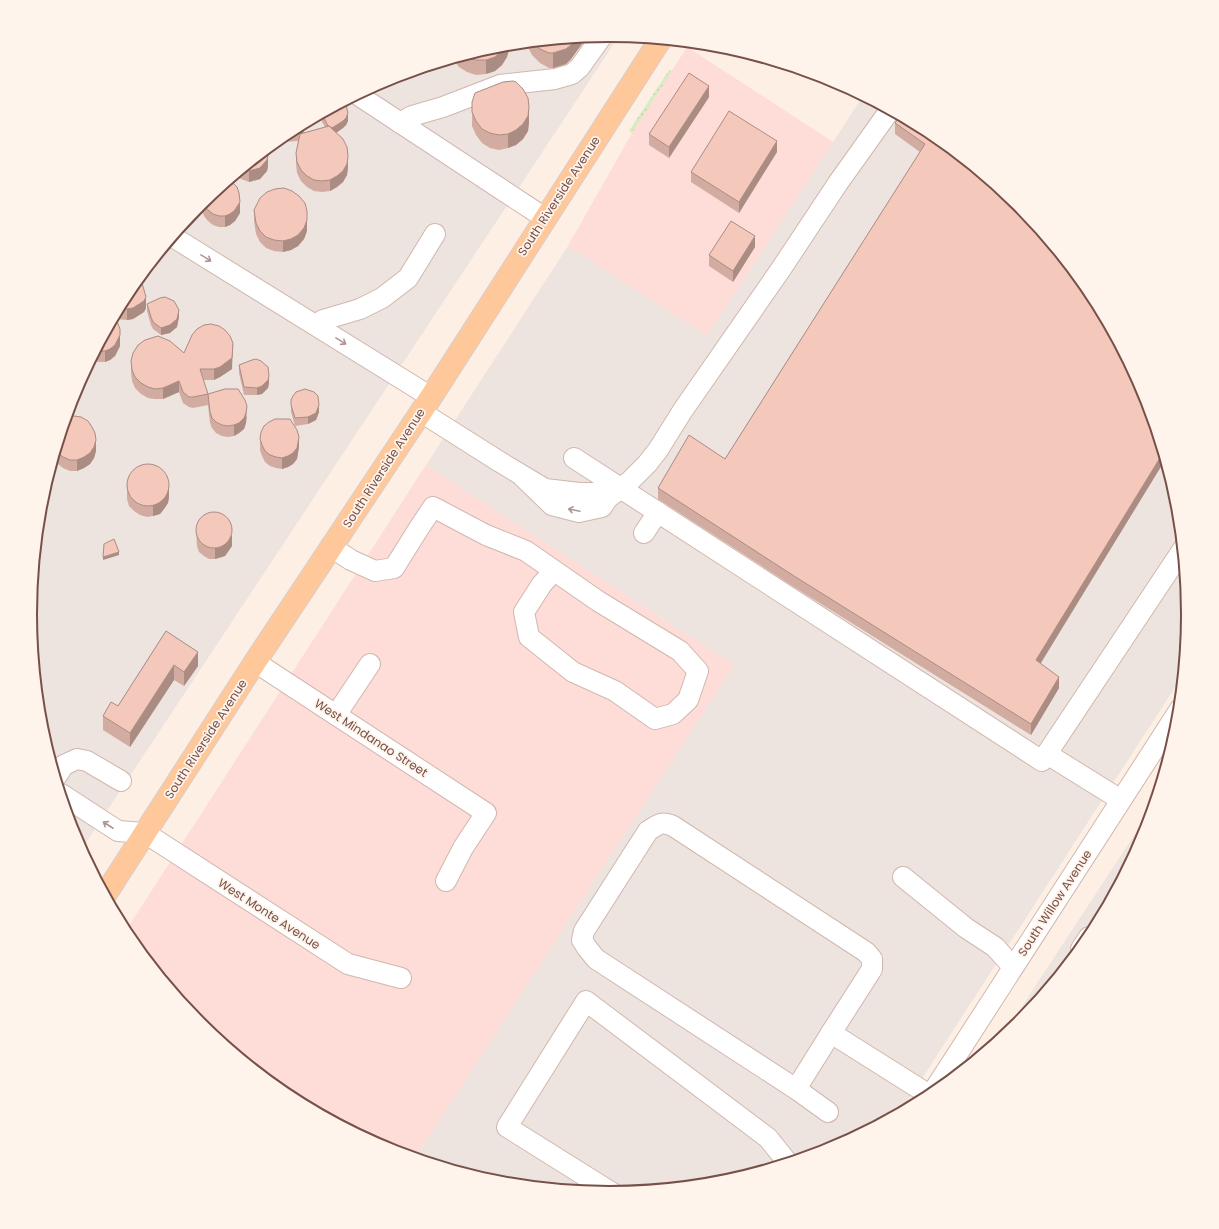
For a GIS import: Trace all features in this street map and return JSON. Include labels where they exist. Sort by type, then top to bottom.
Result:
[{"type":"main road","name":"South Riverside Avenue","points":[[108,890],[255,662],[426,404],[657,44]]},
{"type":"street","points":[[400,123],[412,116],[443,107],[500,85],[555,79],[572,74],[580,67],[598,42]]},
{"type":"street","points":[[363,98],[545,218]]},
{"type":"street","points":[[177,239],[316,325],[426,404],[522,476],[552,505],[579,512],[602,507],[647,464],[658,450],[683,410],[838,183],[887,114]]},
{"type":"street","points":[[316,325],[323,320],[360,309],[382,298],[408,278],[435,234]]},
{"type":"street","points":[[574,458],[615,493],[658,512],[1042,761],[1179,556]]},
{"type":"street","points":[[331,547],[351,560],[374,571],[394,568],[418,528],[433,507],[486,535],[526,551],[598,601],[680,651],[698,671],[688,700],[673,714],[655,719],[615,691],[573,672],[529,637],[524,612],[542,584],[554,571]]},
{"type":"street","points":[[644,533],[658,512]]},
{"type":"street","name":"West Mindanao Street","points":[[255,662],[486,813],[463,848],[446,881]]},
{"type":"street","points":[[336,715],[370,664]]},
{"type":"street","name":"South Willow Avenue","points":[[938,1084],[1172,722]]},
{"type":"street","points":[[1047,754],[1121,800]]},
{"type":"street","points":[[59,772],[64,765],[78,759],[88,761],[121,781]]},
{"type":"street","points":[[67,798],[118,831],[145,833]]},
{"type":"street","points":[[796,1089],[872,969],[872,960],[866,952],[673,826],[664,822],[658,824],[648,831],[584,930],[582,940],[596,959],[796,1089],[828,1112]]},
{"type":"street","name":"West Monte Avenue","points":[[145,833],[348,964],[401,978]]},
{"type":"street","points":[[903,878],[966,928],[995,947],[1013,968]]},
{"type":"street","points":[[603,1187],[507,1127],[586,1001],[768,1138],[785,1159]]},
{"type":"street","points":[[831,1033],[925,1093]]},
{"type":"shaded area","points":[[615,42],[85,844],[67,799],[48,726],[38,652],[38,577],[48,503],[67,430],[96,361],[133,296],[179,237],[232,184],[291,138],[356,101],[425,72],[498,53],[572,43]]},
{"type":"shaded area","points":[[687,47],[833,142],[707,336],[568,246],[632,133]]},
{"type":"shaded area","points":[[860,100],[928,138],[958,160],[987,184],[1014,210],[1040,237],[1064,266],[1086,296],[1105,328],[1123,361],[1138,395],[1152,430],[1162,466],[1171,503],[1177,540],[1181,577],[1182,614],[1181,652],[1178,683],[905,1105],[863,1128],[794,1157],[721,1176],[684,1182],[647,1186],[572,1186],[498,1176],[425,1157],[418,1154],[734,665],[426,465],[568,246],[707,336]]},
{"type":"shaded area","points":[[426,465],[734,665],[418,1154],[356,1128],[291,1091],[261,1069],[232,1045],[179,992],[155,963],[129,926]]},
{"type":"shaded area","points":[[1143,822],[1123,868],[1086,933],[1040,992],[1013,1020]]},
{"type":"green space","points":[[669,70],[672,71],[632,133],[629,131]]},
{"type":"building","points":[[572,43],[566,49],[553,53],[537,47]]},
{"type":"building","points":[[500,53],[495,57],[486,60],[472,59]]},
{"type":"building","points":[[689,73],[709,86],[669,147],[649,134]]},
{"type":"building","points":[[513,81],[523,89],[528,98],[528,116],[523,124],[508,134],[499,135],[482,129],[472,112],[472,102],[475,93],[503,82]]},
{"type":"building","points":[[346,106],[348,113],[346,118],[332,128],[328,126],[324,118]]},
{"type":"building","points":[[729,111],[777,141],[739,202],[691,172]]},
{"type":"building","points":[[897,120],[928,138],[987,184],[1040,237],[1064,266],[1086,296],[1123,361],[1152,430],[1160,458],[1036,660],[1059,677],[1031,724],[794,576],[658,488],[689,435],[725,459],[925,144],[895,123]]},
{"type":"building","points":[[329,126],[343,139],[347,147],[347,164],[343,171],[330,180],[314,180],[301,170],[297,162],[296,153],[300,134]]},
{"type":"building","points":[[268,155],[267,160],[260,168],[249,171]]},
{"type":"building","points":[[233,183],[237,187],[240,202],[235,210],[230,214],[219,216],[207,208]]},
{"type":"building","points":[[284,188],[299,196],[305,203],[307,220],[304,228],[298,235],[283,241],[266,237],[260,231],[256,223],[254,210],[260,198],[267,192]]},
{"type":"building","points":[[731,221],[755,236],[733,271],[709,255]]},
{"type":"building","points":[[142,284],[146,297],[144,301],[133,308],[125,309]]},
{"type":"building","points":[[165,297],[174,301],[179,310],[177,319],[170,325],[161,328],[153,322],[147,304]]},
{"type":"building","points":[[117,322],[120,335],[115,345],[105,351],[101,351]]},
{"type":"building","points":[[211,324],[219,326],[230,336],[233,343],[232,358],[220,367],[214,369],[200,369],[208,394],[189,397],[183,392],[179,381],[163,388],[155,389],[148,387],[135,377],[132,370],[131,361],[133,353],[138,345],[145,340],[158,336],[170,341],[184,353],[192,335],[197,329],[204,325]]},
{"type":"building","points":[[256,359],[268,367],[268,380],[262,386],[257,388],[244,387],[239,365]]},
{"type":"building","points":[[225,389],[238,389],[247,406],[244,418],[239,423],[228,426],[216,422],[212,418],[210,412],[208,394]]},
{"type":"building","points":[[305,389],[314,392],[318,396],[319,405],[316,413],[308,417],[295,418],[291,400],[296,392]]},
{"type":"building","points":[[73,416],[81,417],[88,421],[95,433],[96,440],[90,453],[77,460],[70,460],[60,455]]},
{"type":"building","points":[[275,419],[290,419],[297,430],[299,437],[297,448],[293,453],[282,458],[270,455],[265,451],[260,439],[264,426]]},
{"type":"building","points":[[144,464],[152,464],[160,467],[166,473],[169,485],[166,497],[160,503],[152,506],[144,506],[136,503],[130,497],[127,489],[127,481],[130,473],[136,467]]},
{"type":"building","points":[[214,512],[227,517],[232,530],[227,543],[214,548],[201,543],[196,530],[201,517]]},
{"type":"building","points":[[114,539],[119,552],[103,557],[104,544]]},
{"type":"building","points":[[166,631],[198,652],[184,672],[174,665],[130,733],[103,716],[111,702],[118,706]]}]
